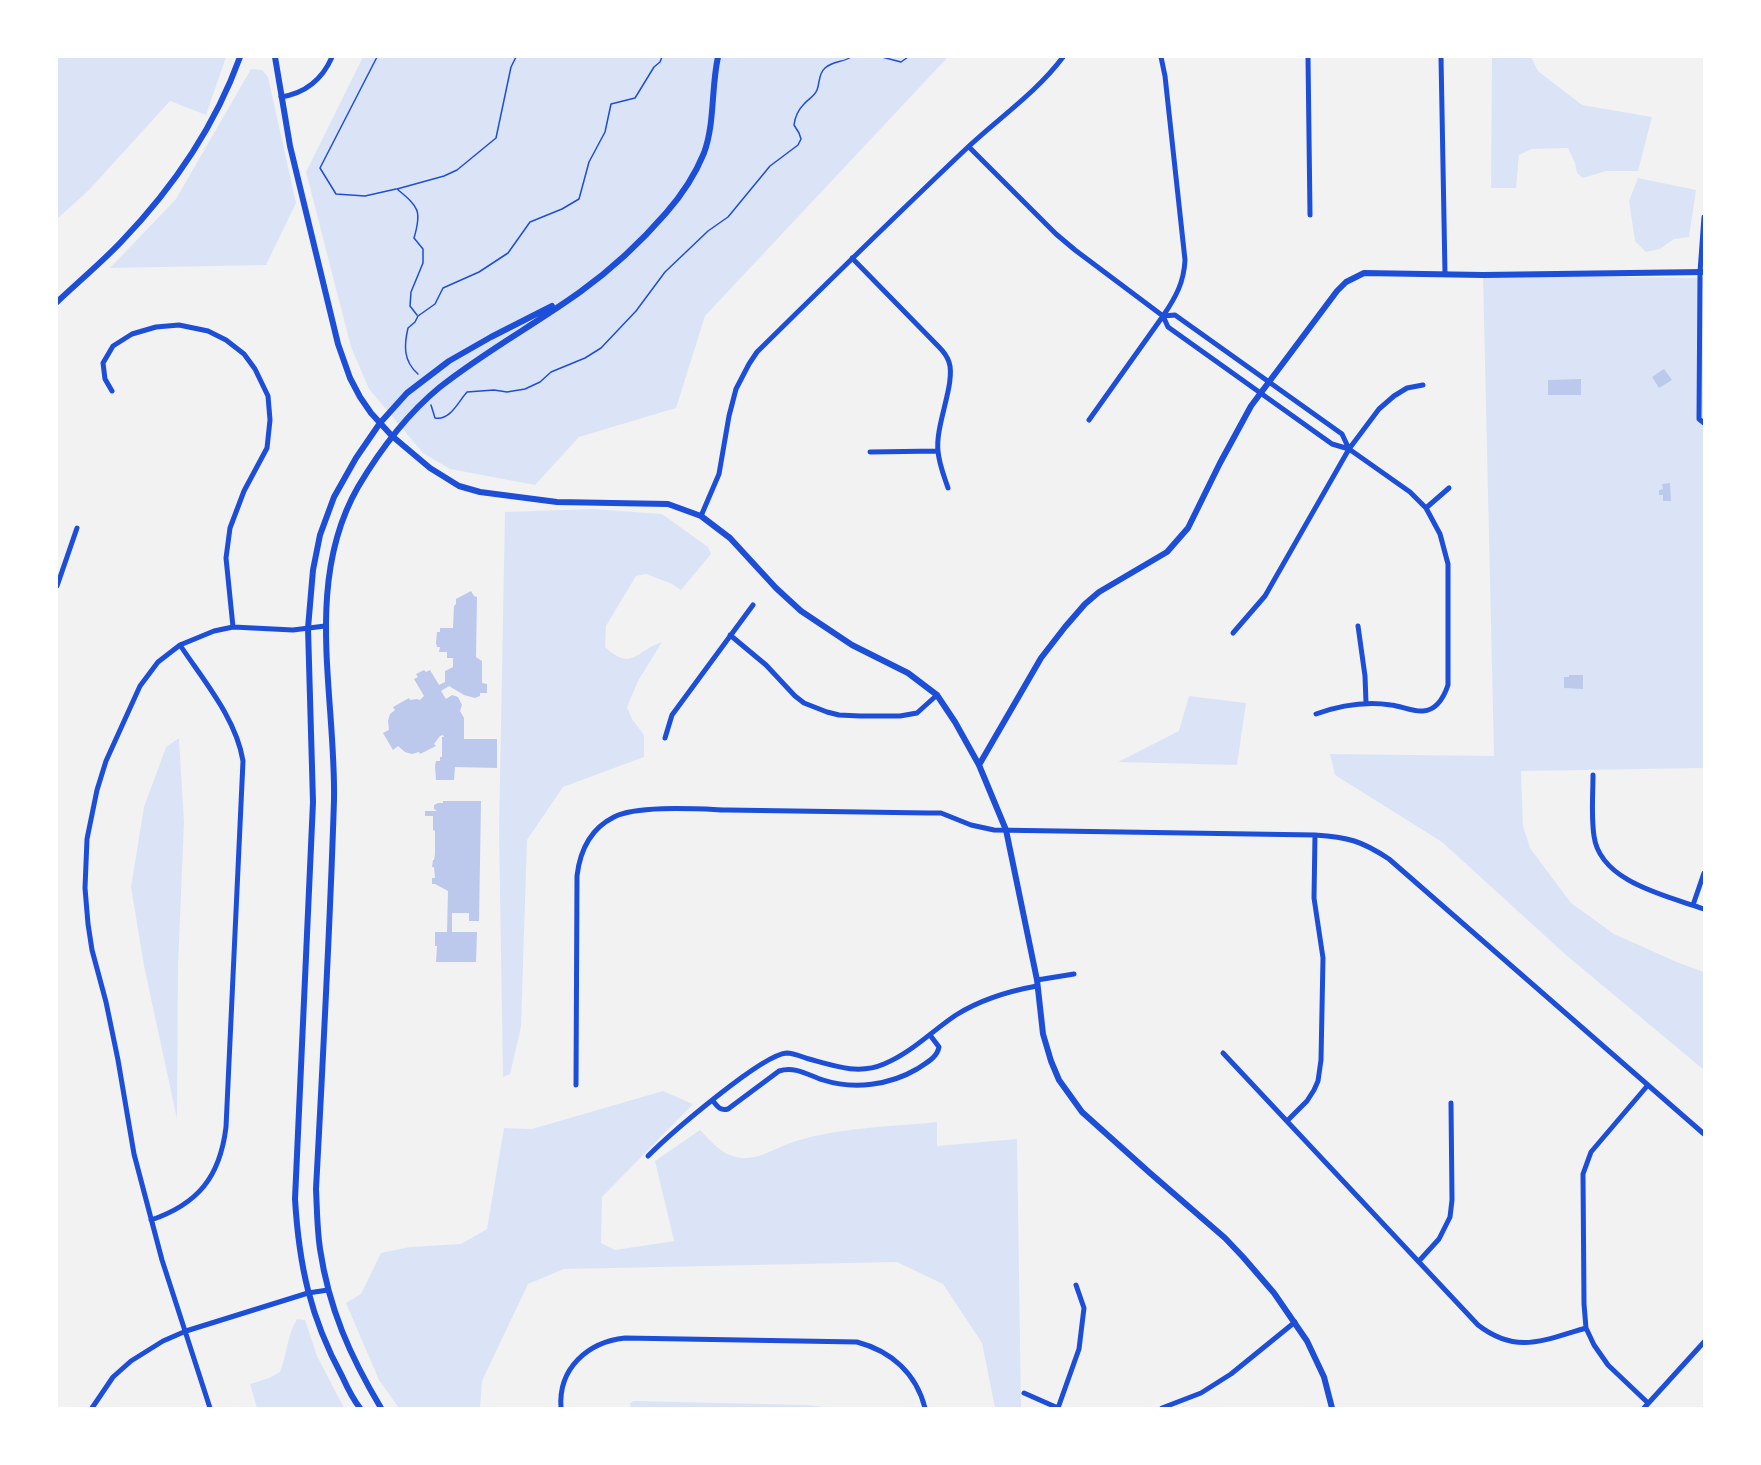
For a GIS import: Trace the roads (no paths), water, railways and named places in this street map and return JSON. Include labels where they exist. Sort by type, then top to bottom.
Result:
[{"type":"street","points":[[57,302],[120,243],[163,194],[209,124],[240,57]]},
{"type":"street","points":[[274,57],[303,202],[338,344],[350,378],[360,397],[380,423],[430,468],[459,486],[480,492],[557,502],[668,504],[701,516],[730,538],[776,588],[801,611],[831,633],[908,673],[937,695],[979,765],[1006,830],[1037,983],[1043,1034],[1050,1060],[1059,1080],[1082,1112],[1225,1238],[1258,1273],[1307,1341],[1324,1377],[1332,1408]]},
{"type":"street","points":[[281,97],[300,93],[314,84],[332,57]]},
{"type":"street","points":[[381,1408],[346,1345],[335,1316],[319,1247],[316,1189],[334,795],[325,626],[327,586],[336,540],[356,490],[392,436],[429,397],[476,360],[579,292],[616,264],[646,237],[671,207],[692,177],[705,151],[718,57]]},
{"type":"street","points":[[701,516],[719,474],[736,389],[757,352],[852,258],[1043,79],[1063,57]]},
{"type":"street","points":[[1089,420],[1164,316],[1180,290],[1183,280],[1185,260],[1166,76],[1161,57]]},
{"type":"street","points":[[1308,57],[1310,215]]},
{"type":"street","points":[[1441,57],[1444,274]]},
{"type":"street","points":[[969,147],[1056,234],[1164,316],[1167,327],[1332,444],[1349,449],[1392,478],[1426,508],[1440,534],[1448,564],[1448,685],[1440,702],[1433,708],[1423,711],[1366,703],[1341,706],[1316,714]]},
{"type":"street","points":[[1702,421],[1704,217]]},
{"type":"street","points":[[852,258],[939,347],[949,361],[950,380],[940,424],[938,451],[948,488]]},
{"type":"street","points":[[979,765],[1041,658],[1085,604],[1099,592],[1167,552],[1188,528],[1220,463],[1259,393],[1346,282],[1364,273],[1702,272]]},
{"type":"street","points":[[360,1408],[331,1357],[308,1293],[298,1240],[295,1199],[313,802],[308,628],[313,570],[320,536],[334,497],[356,458],[380,423],[407,393],[449,361],[579,292]]},
{"type":"street","points":[[1164,316],[1175,315],[1269,381],[1342,434],[1349,449]]},
{"type":"street","points":[[112,390],[105,379],[103,363],[113,346],[132,334],[156,327],[179,325],[208,331],[226,340],[244,354],[255,369],[268,396],[270,420],[267,448],[244,491],[230,528],[226,558],[233,627]]},
{"type":"street","points":[[1209,357],[1218,345]]},
{"type":"street","points":[[1233,633],[1265,596],[1349,449],[1379,409],[1407,388],[1423,384]]},
{"type":"street","points":[[1305,424],[1313,413]]},
{"type":"street","points":[[870,453],[938,451]]},
{"type":"street","points":[[1426,508],[1449,488]]},
{"type":"street","points":[[57,586],[76,528]]},
{"type":"street","points":[[665,738],[672,715],[753,605]]},
{"type":"street","points":[[210,1408],[151,1220],[134,1154],[106,1002],[92,950],[86,913],[85,862],[89,828],[106,761],[140,686],[158,662],[180,645],[214,631],[233,627],[293,630],[325,626]]},
{"type":"street","points":[[1358,626],[1366,703]]},
{"type":"street","points":[[730,635],[766,666],[795,696],[826,712],[860,717],[900,716],[916,713],[937,695]]},
{"type":"street","points":[[151,1220],[188,1202],[209,1181],[221,1156],[227,1115],[243,761],[234,729],[180,645]]},
{"type":"street","points":[[1593,776],[1594,836],[1598,849],[1609,867],[1632,883],[1704,909]]},
{"type":"street","points":[[576,1085],[579,863],[587,840],[604,822],[629,812],[656,810],[941,813],[971,825],[994,830],[1315,835],[1356,840],[1389,859],[1704,1134]]},
{"type":"street","points":[[1287,1120],[1307,1101],[1314,1090],[1318,1081],[1321,1060],[1323,958],[1314,898],[1315,835]]},
{"type":"street","points":[[1693,904],[1704,873]]},
{"type":"street","points":[[648,1156],[750,1071],[769,1059],[788,1053],[845,1069],[873,1068],[884,1065],[904,1054],[957,1015],[976,1005],[1037,983],[1074,974]]},
{"type":"street","points":[[713,1101],[723,1110],[728,1108],[779,1071],[792,1069],[822,1080],[845,1084],[873,1084],[889,1081],[906,1075],[935,1056],[939,1047],[930,1035]]},
{"type":"street","points":[[1223,1053],[1478,1325],[1497,1338],[1508,1342],[1529,1343],[1586,1328]]},
{"type":"street","points":[[1648,1085],[1591,1152],[1583,1174],[1586,1328],[1593,1345],[1608,1365],[1648,1403]]},
{"type":"street","points":[[1419,1261],[1444,1232],[1452,1208],[1451,1103]]},
{"type":"street","points":[[1024,1393],[1058,1408],[1079,1349],[1084,1308],[1076,1285]]},
{"type":"street","points":[[92,1408],[113,1377],[147,1349],[162,1341],[186,1331],[308,1293],[328,1290]]},
{"type":"street","points":[[1162,1408],[1201,1393],[1231,1374],[1295,1322]]},
{"type":"street","points":[[561,1408],[561,1392],[578,1359],[597,1345],[625,1338],[857,1342],[869,1345],[888,1355],[906,1370],[919,1389],[926,1408]]},
{"type":"street","points":[[1644,1408],[1704,1342]]}]
